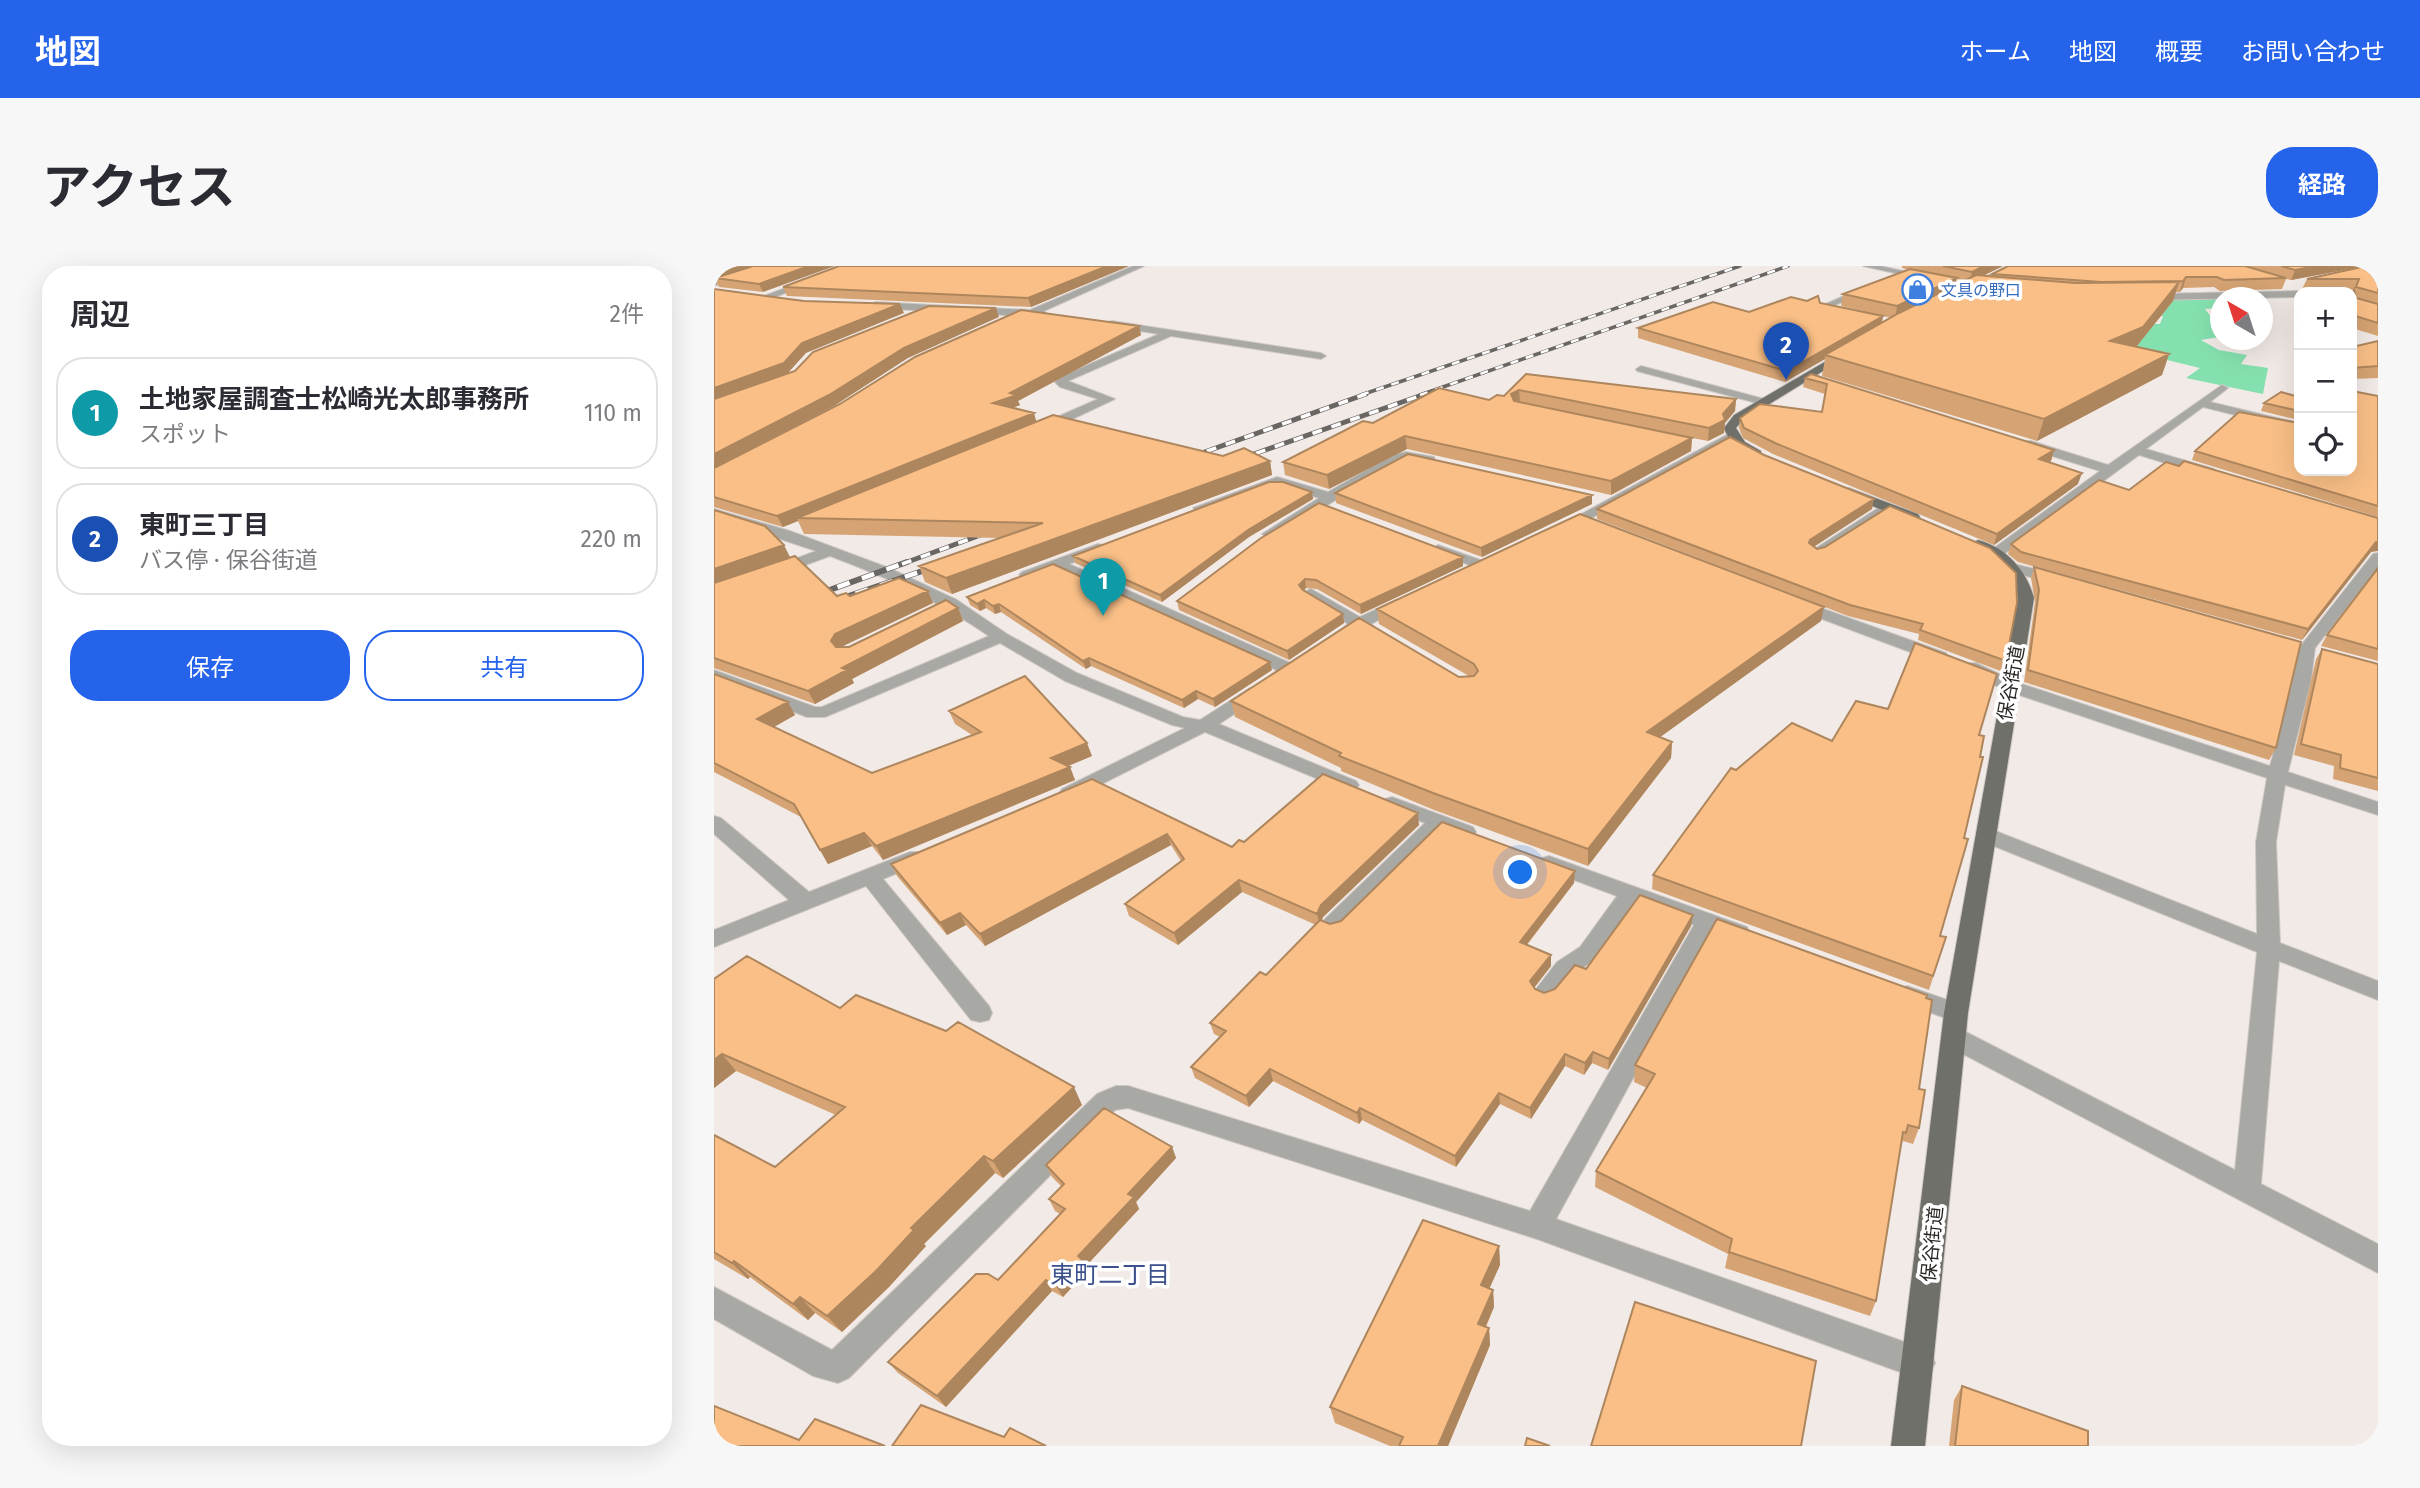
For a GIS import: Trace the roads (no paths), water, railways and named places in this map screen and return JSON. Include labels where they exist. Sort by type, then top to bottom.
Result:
[{"type":"main road","points":[[1948,299],[1971,287],[1994,284]]},
{"type":"main road","points":[[1780,464],[1745,449],[1732,436],[1730,428],[1738,418],[1812,379],[1868,341]]},
{"type":"main road","points":[[1827,483],[1928,524]]},
{"type":"main road","points":[[1958,536],[1995,554],[2014,569]]},
{"type":"main road","name":"保谷街道","points":[[1908,1446],[1956,1026],[2026,598],[2024,583],[2014,569]]},
{"type":"street","points":[[714,283],[769,266]]},
{"type":"street","points":[[761,299],[851,267],[847,266]]},
{"type":"street","points":[[998,324],[1140,266]]},
{"type":"street","points":[[1867,266],[1971,287]]},
{"type":"street","points":[[1847,314],[1822,308],[1908,274]]},
{"type":"street","points":[[2280,283],[2294,289]]},
{"type":"street","points":[[2300,287],[2304,284]]},
{"type":"street","points":[[2273,293],[2294,290]]},
{"type":"street","points":[[2138,297],[2210,296]]},
{"type":"street","points":[[750,298],[785,302]]},
{"type":"street","points":[[2273,301],[2284,306]]},
{"type":"street","points":[[866,305],[1057,316]]},
{"type":"street","points":[[910,317],[935,307]]},
{"type":"street","points":[[1095,322],[1321,356]]},
{"type":"street","points":[[1029,434],[1109,399],[1064,385],[1061,382],[1064,379],[1171,333]]},
{"type":"street","points":[[1642,369],[1764,402]]},
{"type":"street","points":[[1995,554],[2222,388]]},
{"type":"street","points":[[2200,403],[2294,426]]},
{"type":"street","points":[[1545,536],[1612,502],[1702,447],[1732,436]]},
{"type":"street","points":[[2012,439],[2109,470]]},
{"type":"street","points":[[2136,450],[2225,477]]},
{"type":"street","points":[[1256,542],[1324,500],[1406,456],[1441,463]]},
{"type":"street","points":[[1181,516],[1277,481],[1324,500],[1343,513]]},
{"type":"street","points":[[1586,496],[1612,502]]},
{"type":"street","points":[[1817,552],[1886,507]]},
{"type":"street","points":[[714,513],[792,531],[957,601],[1001,637],[1071,677],[1178,721],[1203,726],[1490,841]]},
{"type":"street","points":[[1580,520],[1605,529]]},
{"type":"street","points":[[1419,542],[1481,565]]},
{"type":"street","points":[[1010,581],[1106,545]]},
{"type":"street","points":[[765,574],[832,550]]},
{"type":"street","points":[[1457,577],[1500,557]]},
{"type":"street","points":[[2247,1190],[2269,947],[2266,842],[2277,776],[2302,680],[2306,648],[2378,557]]},
{"type":"street","points":[[1045,803],[1083,787],[1203,726],[1285,674],[1168,608],[1057,564]]},
{"type":"street","points":[[2014,569],[2072,582]]},
{"type":"street","points":[[1311,594],[1383,638]]},
{"type":"street","points":[[1325,647],[1359,624],[1420,595]]},
{"type":"street","points":[[1784,599],[1986,673],[2010,686],[2378,809]]},
{"type":"street","points":[[928,614],[957,601]]},
{"type":"street","points":[[714,675],[813,713],[825,712],[1001,637]]},
{"type":"street","points":[[1333,925],[1438,822]]},
{"type":"street","points":[[714,823],[807,903]]},
{"type":"street","points":[[1986,835],[2378,992]]},
{"type":"street","points":[[714,939],[933,850]]},
{"type":"street","points":[[1528,855],[1760,941]]},
{"type":"street","points":[[870,877],[980,1013]]},
{"type":"street","points":[[1545,993],[1565,968],[1588,953],[1632,893]]},
{"type":"street","points":[[1537,1226],[1708,921]]},
{"type":"street","points":[[1891,989],[2247,1190],[2378,1259]]},
{"type":"street","points":[[714,1302],[824,1366],[838,1367],[1106,1102],[1116,1097],[1128,1097],[1537,1226],[1919,1363]]},
{"type":"railway","points":[[1361,395],[1740,266]]},
{"type":"railway","points":[[1420,395],[1788,266]]},
{"type":"railway","points":[[1188,458],[1366,394]]},
{"type":"railway","points":[[1237,460],[1425,394]]},
{"type":"railway","points":[[902,564],[994,530]]},
{"type":"railway","points":[[813,596],[907,562]]},
{"type":"railway","points":[[831,602],[940,565]]},
{"type":"place","name":"文具の野口","points":[[1918,290]]},
{"type":"place","name":"東町三丁目","points":[[1786,380]]},
{"type":"place","name":"土地家屋調査士松崎光太郎事務所","points":[[1103,616]]},
{"type":"district","name":"東町二丁目","points":[[1110,1275]]}]
